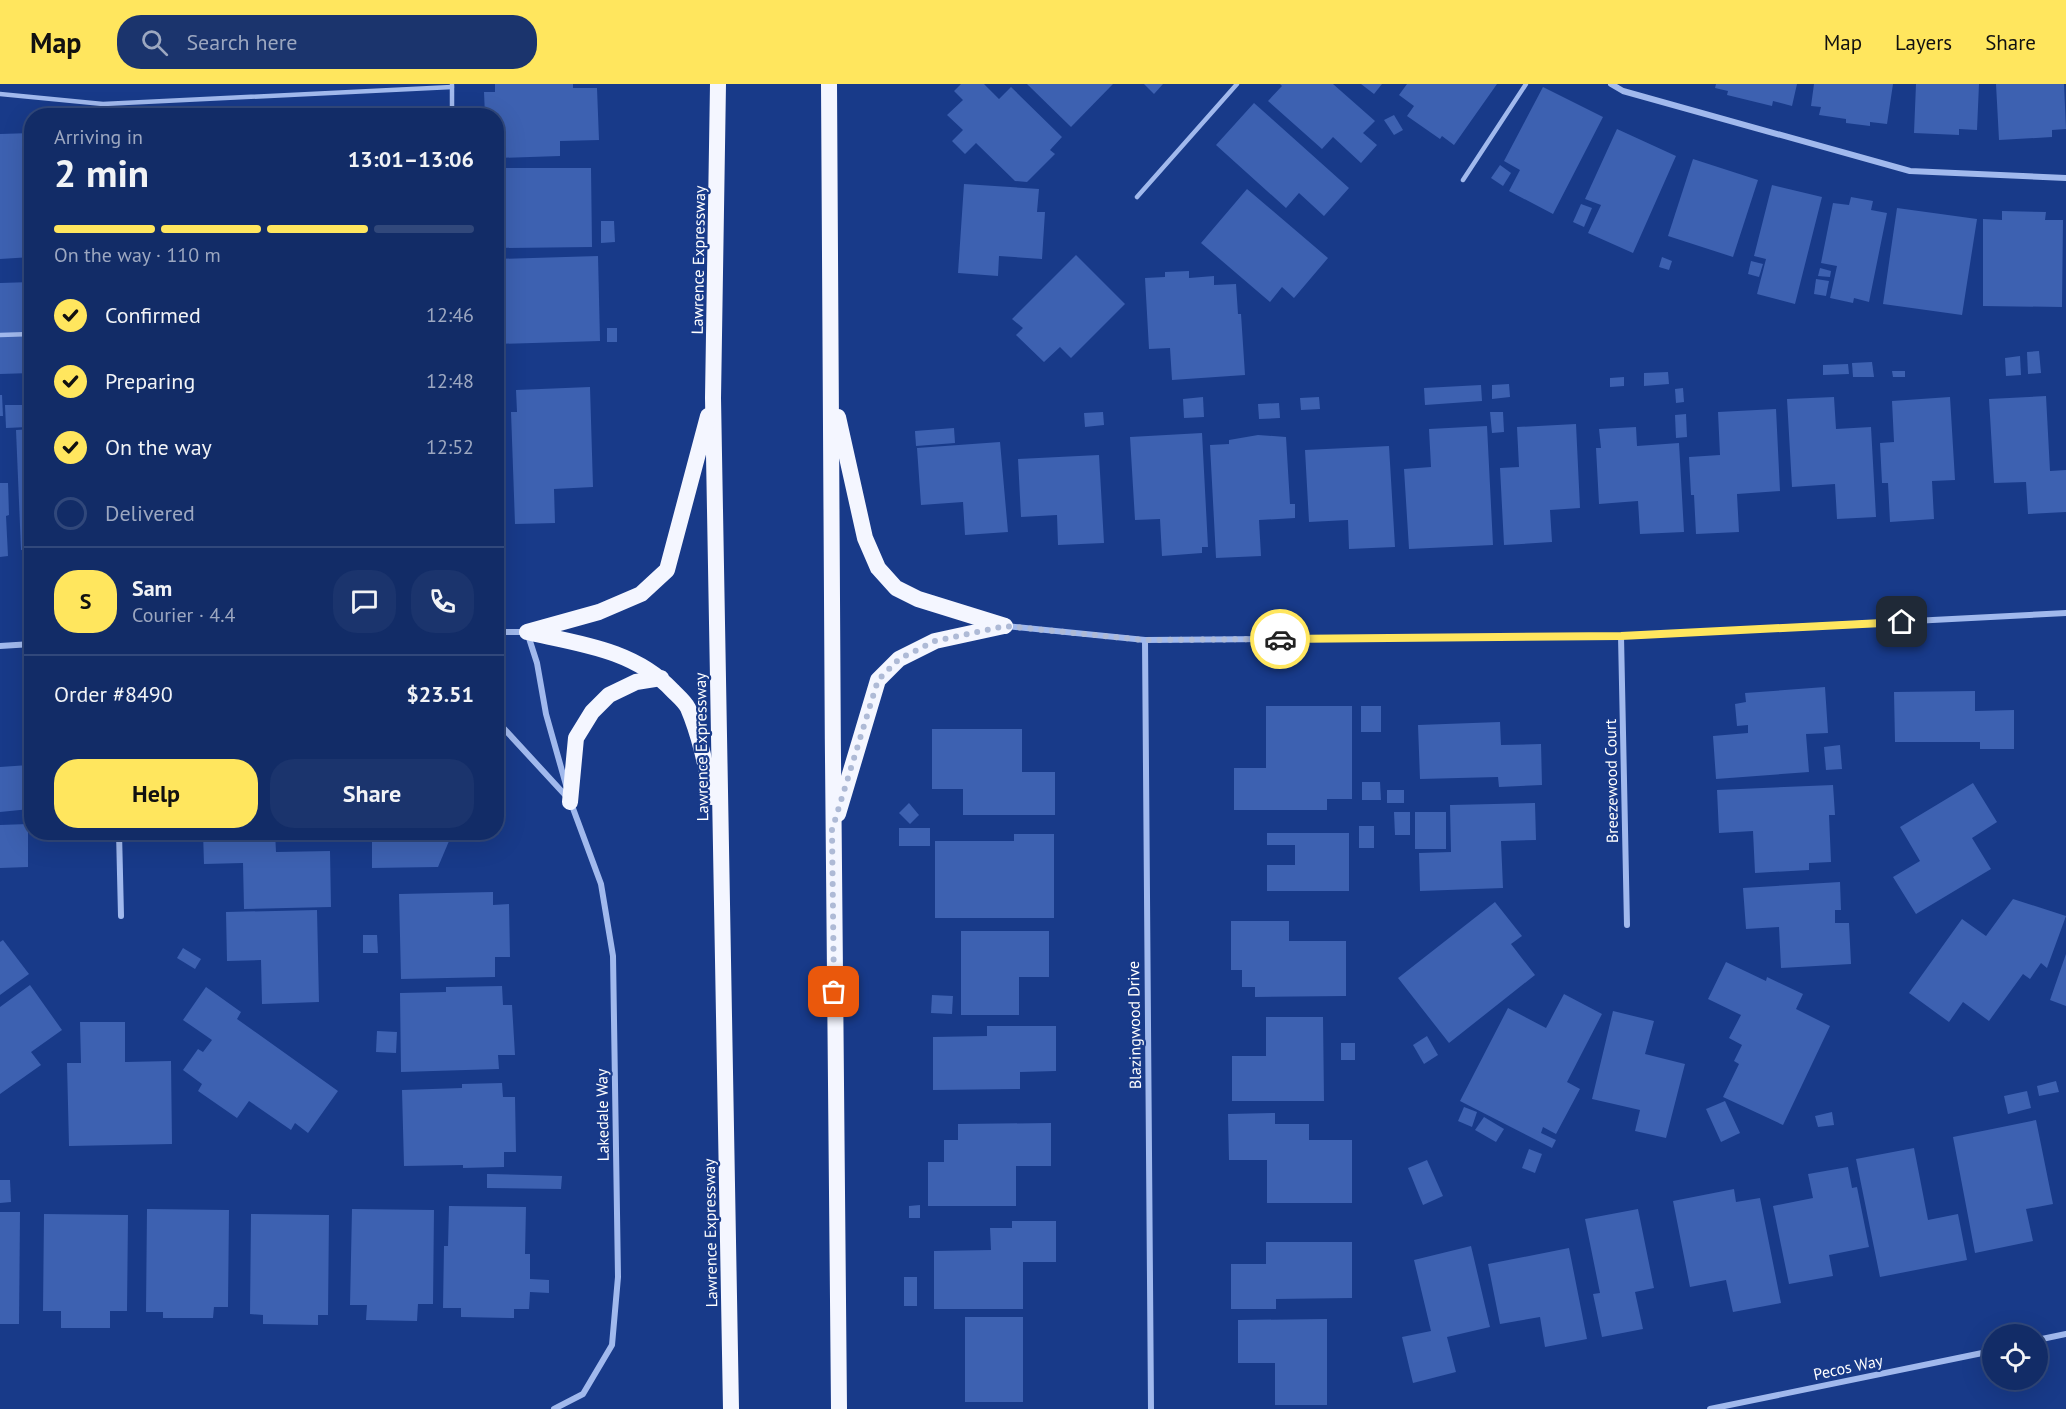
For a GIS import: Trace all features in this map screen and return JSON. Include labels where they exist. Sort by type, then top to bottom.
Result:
[{"type":"highway","name":"Lawrence Expressway","points":[[718,84],[713,398],[731,1409]]},
{"type":"highway","points":[[829,84],[833,623],[832,830],[839,1409]]},
{"type":"highway","points":[[830,382],[865,538],[878,567],[896,588],[918,599],[1005,626]]},
{"type":"highway","points":[[527,632],[598,612],[641,594],[667,570],[713,398]]},
{"type":"highway","points":[[832,830],[878,680],[899,659],[935,641],[1005,626]]},
{"type":"highway","points":[[527,632],[604,650],[643,665],[661,678],[687,706],[704,758],[720,833]]},
{"type":"highway","points":[[570,801],[576,738],[592,712],[609,695],[636,682],[661,678]]},
{"type":"street","points":[[1611,84],[1623,91],[1910,171],[2066,178]]},
{"type":"street","points":[[1005,626],[1144,640],[1621,636],[2066,613]]},
{"type":"street","points":[[504,632],[527,632]]},
{"type":"street","name":"Lakedale Way","points":[[527,632],[537,663],[546,714],[570,801],[601,884],[613,956],[618,1277],[612,1345],[583,1394],[554,1409]]},
{"type":"street","name":"Breezewood Court","points":[[1621,636],[1627,925]]},
{"type":"street","name":"Blazingwood Drive","points":[[1144,640],[1151,1409]]},
{"type":"street","points":[[0,646],[24,644]]},
{"type":"street","name":"Lakedale Way","points":[[504,729],[570,801]]},
{"type":"street","points":[[118,840],[121,916]]},
{"type":"street","points":[[2048,1338],[2066,1334]]},
{"type":"street","name":"Pecos Way","points":[[1710,1409],[1982,1353]]},
{"type":"lane","points":[[1137,197],[1237,84]]},
{"type":"lane","points":[[1463,180],[1526,84]]},
{"type":"lane","points":[[0,94],[104,104],[452,85],[452,108]]},
{"type":"lane","points":[[0,334],[24,334]]},
{"type":"building","points":[[495,84],[573,84],[573,88],[597,88],[599,140],[560,141],[560,156],[504,158],[504,108],[485,108],[484,92],[495,92]]},
{"type":"building","points":[[961,84],[984,84],[999,99],[1011,87],[1062,137],[1050,150],[1055,154],[1027,182],[1015,181],[976,143],[965,154],[952,141],[963,130],[947,115],[963,100],[954,91]]},
{"type":"building","points":[[1027,84],[1113,84],[1071,127]]},
{"type":"building","points":[[1144,84],[1163,84],[1154,94]]},
{"type":"building","points":[[1280,84],[1333,84],[1375,121],[1363,133],[1377,145],[1361,163],[1333,137],[1322,149],[1268,101],[1282,86]]},
{"type":"building","points":[[1361,84],[1382,84],[1374,94]]},
{"type":"building","points":[[1407,84],[1497,84],[1454,145],[1442,136],[1440,139],[1407,116],[1414,106],[1399,95]]},
{"type":"building","points":[[1716,84],[1797,84],[1792,106],[1773,101],[1772,106],[1727,95],[1728,91],[1715,88]]},
{"type":"building","points":[[1814,84],[1893,84],[1887,124],[1870,122],[1870,126],[1846,123],[1846,119],[1819,115],[1821,107],[1811,106]]},
{"type":"building","points":[[1916,84],[1979,84],[1977,130],[1959,129],[1959,135],[1914,133]]},
{"type":"building","points":[[1996,84],[2064,84],[2066,129],[2052,130],[2052,137],[1999,140]]},
{"type":"building","points":[[1543,87],[1603,117],[1553,214],[1509,191],[1520,170],[1504,161]]},
{"type":"building","points":[[1254,103],[1349,188],[1324,216],[1299,193],[1286,208],[1216,145]]},
{"type":"building","points":[[1394,115],[1403,130],[1394,135],[1384,120]]},
{"type":"building","points":[[1617,129],[1676,156],[1633,253],[1588,233],[1601,205],[1585,199]]},
{"type":"building","points":[[24,133],[24,258],[0,259],[0,134]]},
{"type":"building","points":[[1693,159],[1758,180],[1733,257],[1668,236]]},
{"type":"building","points":[[1500,165],[1511,173],[1503,186],[1491,178]]},
{"type":"building","points":[[504,168],[591,168],[592,247],[504,248]]},
{"type":"building","points":[[964,184],[1039,189],[1037,212],[1045,212],[1042,259],[999,256],[998,276],[958,273]]},
{"type":"building","points":[[1772,185],[1822,197],[1795,304],[1757,294],[1766,259],[1754,256]]},
{"type":"building","points":[[1247,189],[1328,258],[1294,298],[1282,287],[1270,302],[1201,243]]},
{"type":"building","points":[[1851,197],[1873,201],[1871,210],[1887,213],[1869,302],[1854,298],[1853,303],[1830,298],[1837,266],[1821,263],[1833,203],[1849,205]]},
{"type":"building","points":[[1581,204],[1592,208],[1584,227],[1573,222]]},
{"type":"building","points":[[1897,208],[1977,219],[1962,315],[1883,304]]},
{"type":"building","points":[[2002,211],[2046,212],[2045,220],[2063,220],[2062,307],[1983,306],[1983,219],[2002,220]]},
{"type":"building","points":[[601,221],[614,221],[615,242],[601,243]]},
{"type":"building","points":[[1076,255],[1125,304],[1071,358],[1060,347],[1044,362],[1016,335],[1023,328],[1012,319]]},
{"type":"building","points":[[598,256],[600,341],[504,344],[504,259]]},
{"type":"building","points":[[1662,257],[1672,261],[1669,270],[1659,267]]},
{"type":"building","points":[[1751,261],[1763,264],[1759,277],[1748,274]]},
{"type":"building","points":[[1820,268],[1831,271],[1830,277],[1818,276]]},
{"type":"building","points":[[1189,271],[1189,278],[1214,276],[1214,285],[1236,284],[1238,314],[1241,314],[1245,375],[1172,380],[1170,348],[1149,349],[1145,278],[1165,277],[1165,272]]},
{"type":"building","points":[[1816,279],[1829,281],[1826,296],[1814,294]]},
{"type":"building","points":[[24,282],[24,373],[0,374],[0,283]]},
{"type":"building","points":[[607,328],[617,328],[617,342],[607,342]]},
{"type":"building","points":[[2039,351],[2041,373],[2028,374],[2027,352]]},
{"type":"building","points":[[2020,356],[2021,375],[2006,376],[2005,358]]},
{"type":"building","points":[[1872,362],[1874,377],[1853,377],[1852,363]]},
{"type":"building","points":[[1848,364],[1849,374],[1823,375],[1823,365]]},
{"type":"building","points":[[1892,371],[1905,371],[1905,377],[1893,377]]},
{"type":"building","points":[[1668,372],[1669,384],[1644,386],[1644,373]]},
{"type":"building","points":[[1624,377],[1624,386],[1610,387],[1610,378]]},
{"type":"building","points":[[1509,384],[1510,397],[1492,399],[1492,385]]},
{"type":"building","points":[[1481,385],[1482,401],[1425,405],[1424,388]]},
{"type":"building","points":[[590,387],[593,487],[554,489],[555,523],[515,524],[511,412],[517,412],[516,390]]},
{"type":"building","points":[[1683,388],[1684,402],[1676,403],[1675,389]]},
{"type":"building","points":[[0,395],[2,395],[3,416],[0,416]]},
{"type":"building","points":[[2046,396],[2050,471],[2066,470],[2066,512],[2028,514],[2026,482],[1994,483],[1989,399]]},
{"type":"building","points":[[1203,397],[1204,417],[1184,418],[1183,399]]},
{"type":"building","points":[[1319,397],[1320,409],[1301,410],[1300,398]]},
{"type":"building","points":[[1834,397],[1836,429],[1871,427],[1876,517],[1837,519],[1835,484],[1792,487],[1787,399]]},
{"type":"building","points":[[1950,397],[1955,480],[1932,481],[1934,519],[1890,522],[1888,483],[1882,483],[1880,443],[1894,442],[1892,401]]},
{"type":"building","points":[[1279,403],[1280,418],[1259,419],[1258,404]]},
{"type":"building","points":[[5,405],[24,405],[24,427],[6,428]]},
{"type":"building","points":[[1776,409],[1780,491],[1737,494],[1739,532],[1696,534],[1689,457],[1720,455],[1718,412]]},
{"type":"building","points":[[1103,412],[1104,425],[1085,427],[1084,413]]},
{"type":"building","points":[[1490,412],[1503,412],[1504,432],[1492,433]]},
{"type":"building","points":[[1686,414],[1687,437],[1676,438],[1675,415]]},
{"type":"building","points":[[1576,424],[1580,508],[1550,510],[1552,542],[1504,545],[1500,468],[1519,467],[1517,427]]},
{"type":"building","points":[[1487,426],[1493,545],[1409,549],[1404,469],[1431,467],[1429,429]]},
{"type":"building","points":[[1636,427],[1637,446],[1679,443],[1684,532],[1640,534],[1638,501],[1599,504],[1596,448],[1601,448],[1599,429]]},
{"type":"building","points":[[954,428],[955,443],[916,446],[915,431]]},
{"type":"building","points":[[16,430],[24,430],[24,550],[21,550]]},
{"type":"building","points":[[1202,433],[1208,547],[1202,547],[1202,553],[1162,556],[1160,519],[1135,520],[1130,437]]},
{"type":"building","points":[[1258,435],[1286,437],[1290,504],[1295,504],[1295,518],[1259,520],[1261,556],[1216,558],[1210,445],[1229,444],[1229,440]]},
{"type":"building","points":[[1000,442],[1008,532],[965,535],[963,502],[921,505],[917,448]]},
{"type":"building","points":[[1389,446],[1395,547],[1349,549],[1348,520],[1309,522],[1305,450]]},
{"type":"building","points":[[1099,455],[1104,543],[1058,545],[1057,515],[1021,517],[1018,459]]},
{"type":"building","points":[[0,483],[8,483],[9,515],[6,516],[8,556],[0,557]]},
{"type":"building","points":[[1825,687],[1828,733],[1806,734],[1809,772],[1716,779],[1713,736],[1748,733],[1748,725],[1737,726],[1735,704],[1746,702],[1745,693]]},
{"type":"building","points":[[1975,691],[1975,711],[2014,710],[2014,749],[1980,749],[1980,742],[1895,742],[1894,692]]},
{"type":"building","points":[[1266,706],[1352,706],[1352,799],[1327,799],[1327,810],[1234,810],[1234,768],[1266,768]]},
{"type":"building","points":[[1361,706],[1381,706],[1381,732],[1361,732]]},
{"type":"building","points":[[1500,722],[1501,745],[1541,744],[1542,785],[1499,787],[1498,777],[1420,779],[1418,725]]},
{"type":"building","points":[[932,729],[1022,729],[1022,772],[1055,772],[1055,815],[963,815],[963,789],[932,789]]},
{"type":"building","points":[[1840,745],[1842,769],[1826,770],[1824,747]]},
{"type":"building","points":[[24,765],[24,810],[0,812],[0,767]]},
{"type":"building","points":[[1362,782],[1380,782],[1381,800],[1362,800]]},
{"type":"building","points":[[1973,783],[1997,822],[1972,838],[1991,869],[1916,914],[1893,877],[1920,861],[1900,827]]},
{"type":"building","points":[[1833,785],[1835,815],[1829,815],[1831,862],[1809,863],[1809,870],[1755,873],[1753,831],[1719,833],[1717,790]]},
{"type":"building","points":[[1387,790],[1404,790],[1404,803],[1387,803]]},
{"type":"building","points":[[909,803],[919,815],[910,824],[899,813]]},
{"type":"building","points":[[1535,803],[1536,840],[1501,841],[1503,888],[1420,891],[1419,853],[1451,852],[1450,805]]},
{"type":"building","points":[[1394,812],[1410,812],[1410,835],[1395,835]]},
{"type":"building","points":[[1415,812],[1446,812],[1446,849],[1415,849]]},
{"type":"building","points":[[24,824],[24,840],[28,840],[28,867],[0,868],[0,825]]},
{"type":"building","points":[[1359,826],[1374,826],[1374,848],[1359,848]]},
{"type":"building","points":[[899,828],[930,828],[930,846],[899,846]]},
{"type":"building","points":[[1267,833],[1349,833],[1349,891],[1267,891],[1267,865],[1295,865],[1295,845],[1267,845]]},
{"type":"building","points":[[1014,834],[1054,834],[1054,918],[935,918],[935,841],[1014,841]]},
{"type":"building","points":[[203,840],[275,840],[276,852],[330,851],[331,907],[244,909],[243,863],[204,864]]},
{"type":"building","points":[[372,840],[449,840],[438,867],[372,868]]},
{"type":"building","points":[[1840,882],[1841,910],[1835,910],[1835,923],[1849,923],[1851,964],[1781,968],[1779,927],[1746,929],[1743,888]]},
{"type":"building","points":[[493,892],[493,905],[509,904],[510,957],[495,957],[495,977],[401,979],[399,894]]},
{"type":"building","points":[[2013,899],[2066,916],[2047,968],[2041,963],[2030,979],[2023,974],[1989,1021],[1963,1002],[1949,1022],[1909,993],[1962,919],[1986,936]]},
{"type":"building","points":[[1495,902],[1522,936],[1511,944],[1535,975],[1449,1043],[1398,978]]},
{"type":"building","points":[[317,910],[319,1002],[262,1004],[261,960],[227,961],[226,912]]},
{"type":"building","points":[[1231,921],[1289,921],[1289,941],[1346,941],[1346,996],[1255,997],[1255,987],[1242,987],[1242,970],[1231,970]]},
{"type":"building","points":[[961,931],[1049,931],[1049,977],[1019,977],[1019,1015],[961,1015]]},
{"type":"building","points":[[363,935],[377,935],[378,953],[363,953]]},
{"type":"building","points":[[3,940],[29,974],[0,995],[0,942]]},
{"type":"building","points":[[183,948],[201,959],[195,969],[177,958]]},
{"type":"building","points":[[2066,954],[2066,1006],[2050,1000]]},
{"type":"building","points":[[1726,962],[1766,981],[1767,977],[1803,994],[1796,1009],[1830,1026],[1783,1125],[1723,1097],[1739,1064],[1734,1061],[1742,1045],[1729,1038],[1741,1015],[1708,999]]},
{"type":"building","points":[[30,985],[62,1030],[31,1052],[41,1065],[0,1094],[0,1007]]},
{"type":"building","points":[[502,986],[503,1005],[512,1005],[515,1055],[498,1055],[499,1069],[401,1072],[400,993],[446,992],[446,987]]},
{"type":"building","points":[[206,987],[241,1012],[237,1019],[338,1091],[308,1133],[295,1123],[291,1130],[249,1101],[237,1118],[198,1091],[202,1084],[183,1070],[198,1049],[203,1052],[212,1040],[183,1020]]},
{"type":"building","points":[[1564,994],[1602,1014],[1567,1082],[1580,1089],[1556,1134],[1543,1127],[1541,1133],[1556,1140],[1552,1148],[1460,1101],[1508,1008],[1546,1028]]},
{"type":"building","points":[[932,995],[953,996],[952,1014],[931,1013]]},
{"type":"building","points":[[1613,1011],[1654,1021],[1645,1054],[1685,1064],[1666,1138],[1635,1131],[1640,1110],[1592,1099]]},
{"type":"building","points":[[1266,1017],[1323,1017],[1324,1101],[1232,1101],[1232,1056],[1266,1056]]},
{"type":"building","points":[[80,1022],[125,1022],[125,1062],[171,1061],[172,1144],[69,1146],[67,1063],[81,1063]]},
{"type":"building","points":[[987,1026],[1056,1026],[1056,1071],[1020,1072],[1020,1089],[933,1090],[933,1037],[987,1036]]},
{"type":"building","points":[[377,1031],[397,1032],[396,1053],[376,1052]]},
{"type":"building","points":[[1427,1036],[1438,1055],[1424,1064],[1413,1045]]},
{"type":"building","points":[[1341,1043],[1355,1043],[1355,1060],[1341,1060]]},
{"type":"building","points":[[2056,1081],[2059,1092],[2039,1096],[2037,1086]]},
{"type":"building","points":[[502,1083],[503,1097],[515,1097],[516,1152],[504,1152],[504,1167],[404,1166],[402,1090],[462,1088],[462,1084]]},
{"type":"building","points":[[2027,1091],[2031,1108],[2008,1114],[2004,1096]]},
{"type":"building","points":[[1725,1101],[1740,1133],[1721,1142],[1706,1109]]},
{"type":"building","points":[[1464,1107],[1477,1112],[1472,1127],[1458,1121]]},
{"type":"building","points":[[1832,1112],[1834,1125],[1818,1127],[1815,1116]]},
{"type":"building","points":[[1275,1113],[1275,1124],[1309,1124],[1309,1140],[1352,1140],[1352,1203],[1267,1203],[1267,1160],[1229,1160],[1228,1114]]},
{"type":"building","points":[[1484,1117],[1504,1129],[1496,1142],[1475,1130]]},
{"type":"building","points":[[2036,1120],[2053,1204],[2026,1209],[2033,1241],[1975,1253],[1953,1137]]},
{"type":"building","points":[[1051,1123],[1051,1166],[1016,1166],[1016,1206],[928,1206],[928,1162],[944,1162],[944,1140],[958,1140],[958,1124]]},
{"type":"building","points":[[1914,1148],[1928,1220],[1958,1214],[1967,1260],[1880,1277],[1856,1159]]},
{"type":"building","points":[[1529,1149],[1542,1154],[1535,1173],[1522,1168]]},
{"type":"building","points":[[1427,1160],[1443,1196],[1423,1205],[1408,1168]]},
{"type":"building","points":[[1848,1167],[1852,1188],[1857,1187],[1869,1247],[1829,1255],[1833,1276],[1789,1284],[1773,1206],[1813,1198],[1808,1174]]},
{"type":"building","points":[[487,1174],[562,1176],[561,1189],[487,1188]]},
{"type":"building","points":[[0,1180],[10,1180],[11,1202],[0,1203]]},
{"type":"building","points":[[1734,1189],[1736,1202],[1760,1198],[1781,1303],[1733,1312],[1726,1280],[1690,1287],[1673,1201]]},
{"type":"building","points":[[920,1205],[920,1218],[909,1218],[909,1206]]},
{"type":"building","points":[[449,1206],[526,1207],[525,1254],[530,1254],[530,1279],[549,1280],[549,1293],[530,1292],[529,1309],[514,1309],[514,1318],[461,1317],[461,1308],[443,1308],[444,1246],[448,1246]]},
{"type":"building","points":[[147,1209],[229,1210],[228,1307],[214,1307],[213,1318],[163,1318],[163,1312],[146,1312]]},
{"type":"building","points":[[352,1209],[434,1210],[433,1304],[418,1304],[417,1321],[366,1320],[367,1305],[350,1305]]},
{"type":"building","points":[[1638,1209],[1654,1288],[1635,1292],[1643,1329],[1602,1337],[1593,1294],[1600,1293],[1585,1219]]},
{"type":"building","points":[[0,1212],[20,1212],[19,1324],[0,1324]]},
{"type":"building","points":[[44,1214],[128,1215],[127,1311],[110,1311],[110,1328],[61,1328],[61,1311],[43,1311]]},
{"type":"building","points":[[251,1214],[329,1215],[328,1315],[318,1315],[318,1325],[263,1324],[263,1315],[250,1314]]},
{"type":"building","points":[[1012,1221],[1056,1221],[1056,1262],[1023,1262],[1023,1309],[934,1309],[934,1251],[991,1250],[990,1228],[1012,1228]]},
{"type":"building","points":[[1266,1242],[1352,1242],[1352,1298],[1276,1299],[1276,1309],[1231,1309],[1231,1264],[1266,1264]]},
{"type":"building","points":[[1471,1246],[1490,1327],[1447,1337],[1456,1372],[1413,1383],[1402,1337],[1431,1331],[1414,1260]]},
{"type":"building","points":[[1569,1248],[1587,1339],[1545,1347],[1540,1317],[1500,1324],[1488,1264]]},
{"type":"building","points":[[904,1277],[917,1277],[917,1306],[904,1306]]},
{"type":"building","points":[[965,1317],[1023,1317],[1023,1402],[965,1402]]},
{"type":"building","points":[[1327,1319],[1327,1405],[1275,1405],[1275,1363],[1238,1363],[1238,1320]]},
{"type":"way so far","points":[[834,992],[832,830],[878,680],[899,659],[935,641],[1005,626],[1144,640],[1280,639]]},
{"type":"route","points":[[1280,639],[1621,636],[1902,622]]}]
